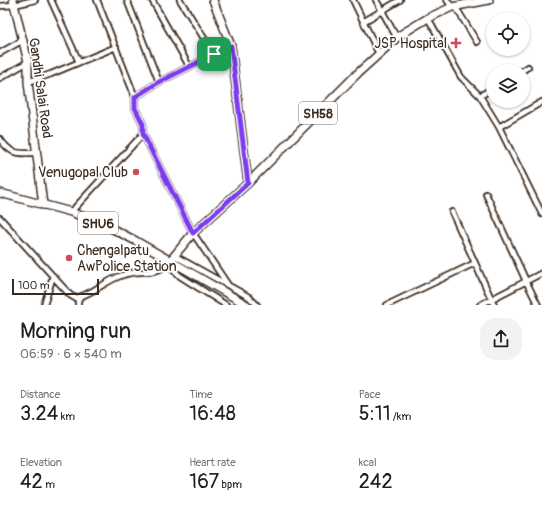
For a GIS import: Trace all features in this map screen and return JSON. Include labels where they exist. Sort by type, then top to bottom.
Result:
[{"type":"main road","points":[[213,0],[231,46],[248,183]]},
{"type":"main road","name":"SH58","points":[[171,260],[193,233],[248,183],[358,74],[397,38],[428,18],[453,7],[489,0]]},
{"type":"main road","name":"Gandhi Salai Road","points":[[14,3],[28,62],[28,82],[43,205]]},
{"type":"main road","name":"SHU6","points":[[0,193],[70,212],[109,227],[171,260],[247,305]]},
{"type":"street","points":[[0,6],[35,0]]},
{"type":"street","points":[[51,0],[79,62]]},
{"type":"street","points":[[97,0],[135,97],[135,108],[143,124],[143,134],[193,233],[228,285]]},
{"type":"street","points":[[127,0],[159,82]]},
{"type":"street","points":[[152,0],[189,66]]},
{"type":"street","points":[[180,0],[214,54]]},
{"type":"street","points":[[353,0],[379,54]]},
{"type":"street","points":[[376,0],[397,38]]},
{"type":"street","points":[[363,22],[400,0]]},
{"type":"street","points":[[447,0],[477,42]]},
{"type":"street","points":[[428,18],[461,77],[480,96],[499,127],[542,214]]},
{"type":"street","points":[[0,53],[23,40]]},
{"type":"street","points":[[135,97],[189,66],[231,46]]},
{"type":"street","points":[[28,82],[116,47]]},
{"type":"street","points":[[0,78],[28,62]]},
{"type":"street","points":[[480,96],[486,92]]},
{"type":"street","points":[[499,127],[542,102]]},
{"type":"street","points":[[70,212],[143,134]]},
{"type":"street","points":[[0,139],[10,151],[37,154]]},
{"type":"street","points":[[486,194],[538,305]]},
{"type":"street","points":[[452,212],[494,305]]},
{"type":"street","points":[[0,218],[70,295],[75,298],[80,297],[113,278],[125,274],[158,271],[164,268],[171,260]]},
{"type":"street","points":[[171,260],[203,272],[228,285],[249,297],[257,305]]},
{"type":"street","points":[[171,260],[180,276],[226,305]]},
{"type":"street","points":[[387,305],[475,263]]},
{"type":"street","points":[[480,305],[542,273]]},
{"type":"street","points":[[44,305],[53,276]]},
{"type":"street","points":[[78,305],[80,297]]},
{"type":"place","name":"JSP Hospital","points":[[456,43]]},
{"type":"place","name":"Venugopal Club","points":[[136,172]]},
{"type":"place","name":"Chengalpatu AwPolice Station","points":[[69,258]]},
{"type":"route","points":[[231,46],[248,183],[193,233],[143,134],[143,124],[135,108],[135,97],[159,82],[214,54],[231,46]]}]
